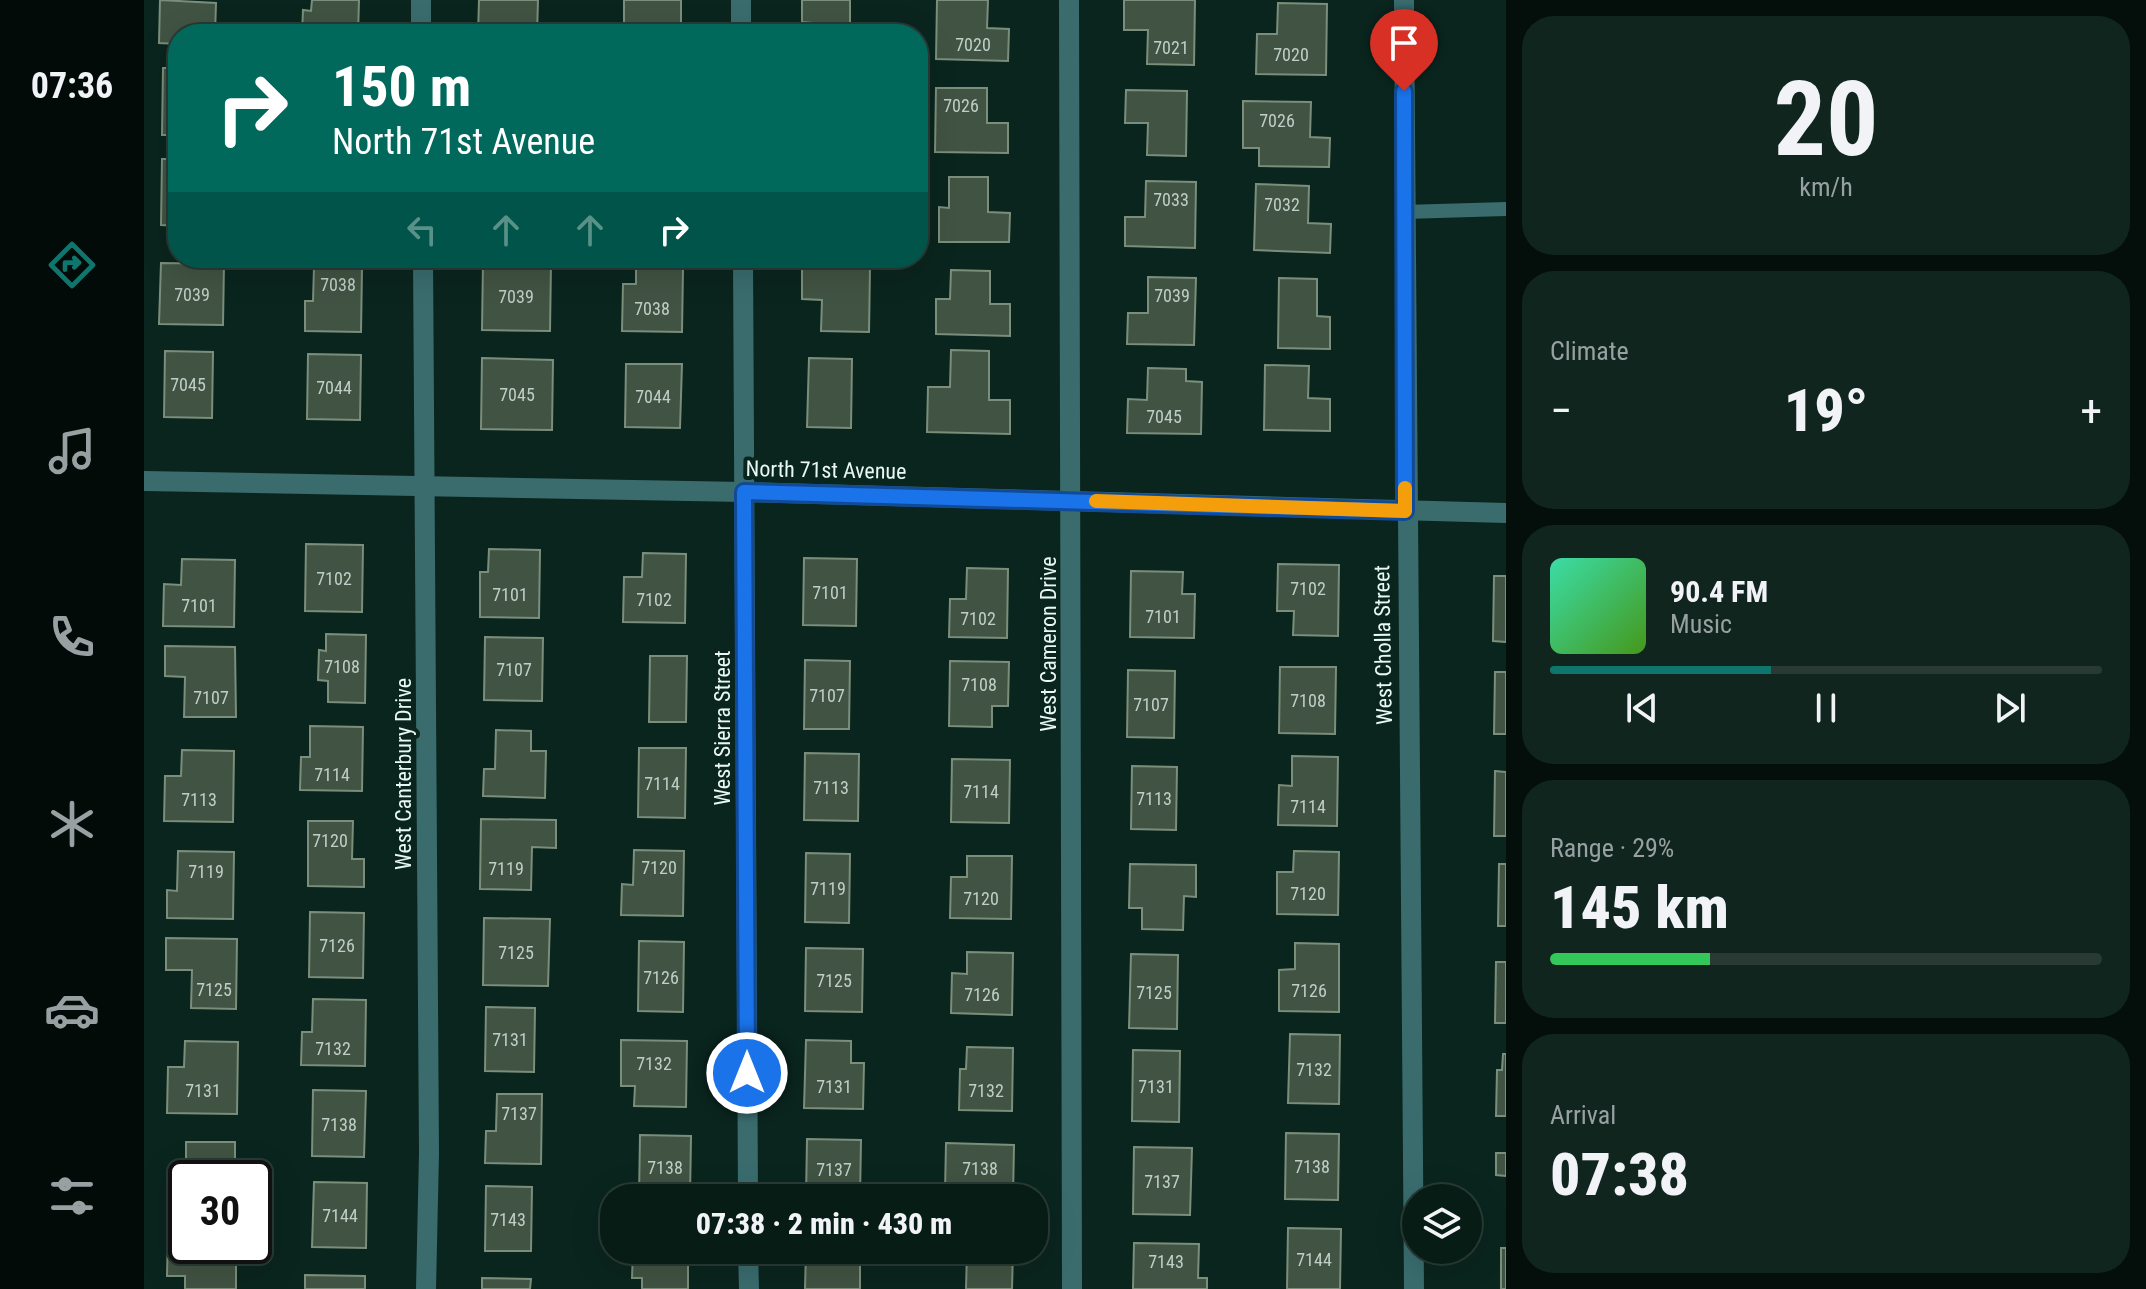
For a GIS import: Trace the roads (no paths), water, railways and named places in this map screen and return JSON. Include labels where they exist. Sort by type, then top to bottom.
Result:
[{"type":"street","points":[[421,0],[421,24]]},
{"type":"street","points":[[741,0],[741,24]]},
{"type":"street","name":"West Cameron Drive","points":[[1069,0],[1072,1289]]},
{"type":"street","name":"West Cholla Street","points":[[1404,0],[1405,511],[1414,1289]]},
{"type":"street","name":"West Canterbury Drive","points":[[423,268],[429,1153],[426,1289]]},
{"type":"street","name":"West Sierra Street","points":[[743,268],[748,1184]]},
{"type":"street","name":"North 71st Avenue","points":[[144,481],[744,492],[1506,513]]},
{"type":"street","points":[[748,1264],[749,1289]]},
{"type":"lane","points":[[1404,212],[1506,209]]}]
